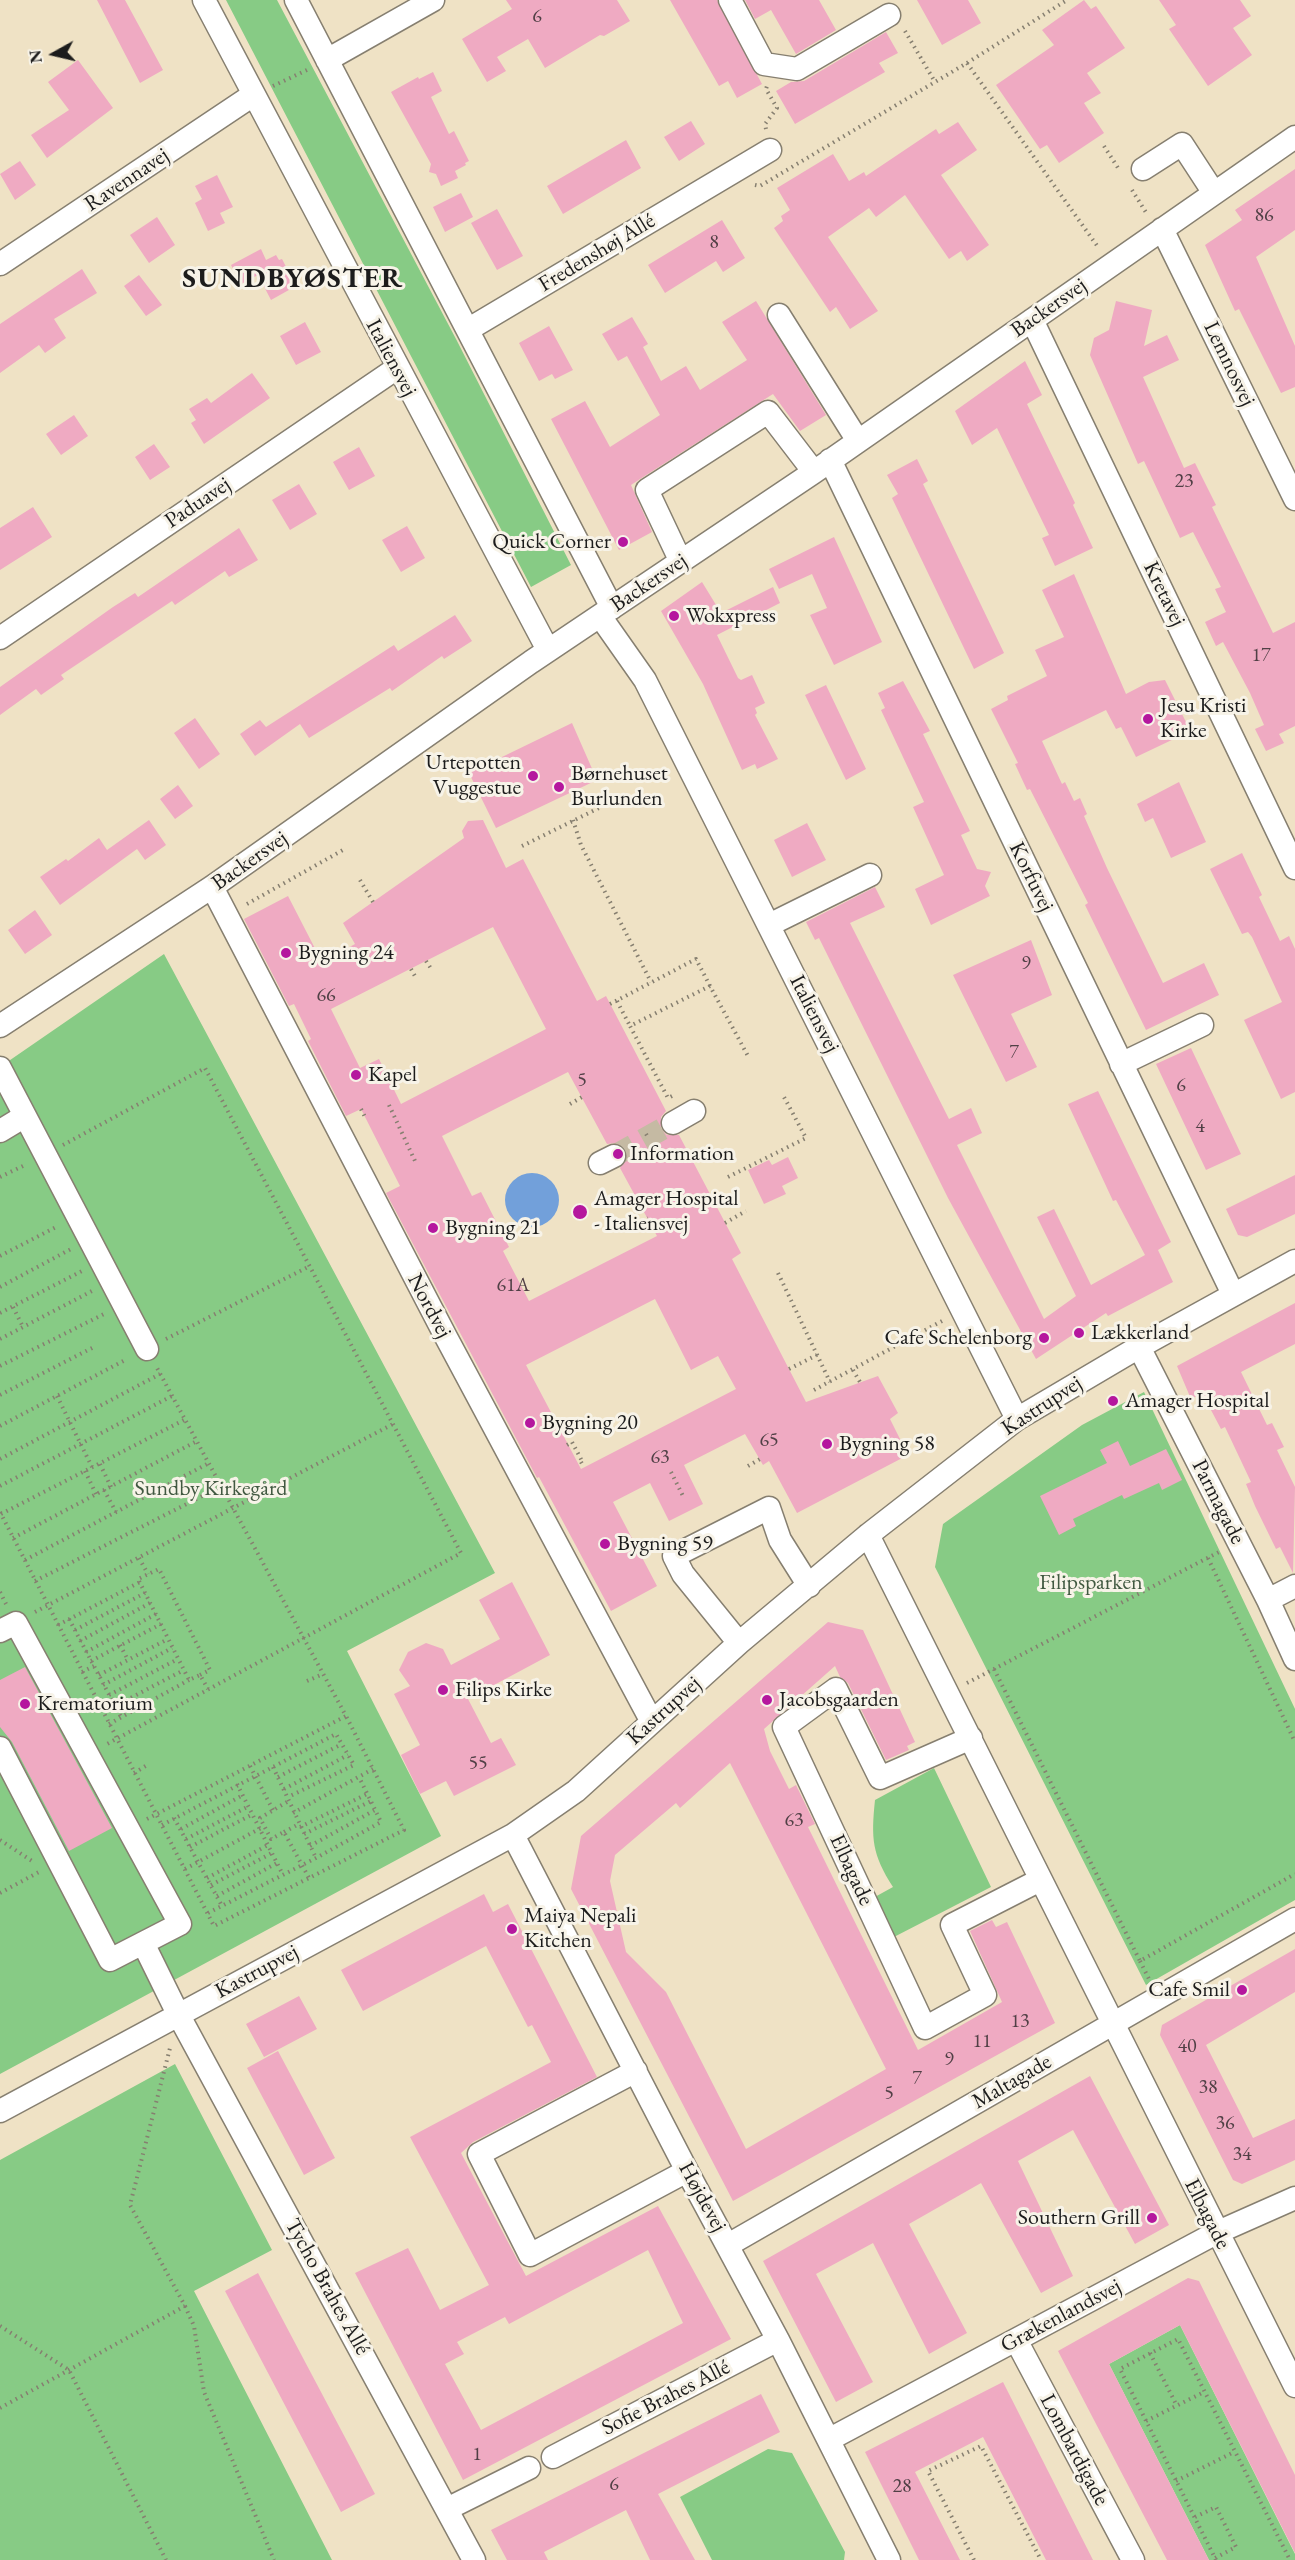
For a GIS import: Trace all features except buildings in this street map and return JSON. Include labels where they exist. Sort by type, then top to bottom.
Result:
[{"type":"street","name":"Italiensvej","points":[[204,0],[397,369],[548,650]]},
{"type":"street","name":"Italiensvej","points":[[296,0],[469,329],[606,612],[645,680],[1017,1419]]},
{"type":"street","points":[[327,60],[433,0]]},
{"type":"street","points":[[730,0],[764,64],[797,69],[896,20]]},
{"type":"street","name":"Ravennavej","points":[[0,264],[253,95]]},
{"type":"street","name":"Backersvej","points":[[0,1026],[212,887],[548,650],[822,466],[1295,137]]},
{"type":"street","points":[[1143,170],[1182,144],[1214,193]]},
{"type":"street","name":"Fredenshøj Allé","points":[[469,329],[770,150]]},
{"type":"street","name":"Lemnosvej","points":[[1162,229],[1295,499]]},
{"type":"street","points":[[779,315],[858,441]]},
{"type":"street","name":"Kretavej","points":[[1032,320],[1295,868]]},
{"type":"street","name":"Paduavej","points":[[0,638],[397,369]]},
{"type":"street","name":"Korfuvej","points":[[681,562],[647,490],[768,412],[822,466],[1121,1064],[1233,1294]]},
{"type":"street","points":[[769,925],[870,875]]},
{"type":"street","name":"Nordvej","points":[[212,887],[446,1337],[652,1722]]},
{"type":"street","points":[[1121,1064],[1202,1025]]},
{"type":"street","points":[[0,1068],[147,1349]]},
{"type":"street","points":[[673,1123],[694,1111]]},
{"type":"street","points":[[0,1131],[25,1116]]},
{"type":"street","name":"Kastrupvej","points":[[0,2110],[513,1835],[576,1791],[739,1643],[868,1535],[1017,1419],[1138,1347],[1295,1261]]},
{"type":"street","name":"Parmagade","points":[[1138,1347],[1268,1600],[1295,1659]]},
{"type":"street","points":[[739,1643],[683,1574],[674,1556],[769,1508],[780,1540],[809,1586]]},
{"type":"street","name":"Elbagade","points":[[868,1535],[1216,2233],[1295,2386]]},
{"type":"street","points":[[1268,1600],[1295,1586]]},
{"type":"street","points":[[0,1748],[110,1960],[180,1924],[88,1754],[8,1627]]},
{"type":"street","name":"Elbagade","points":[[971,1738],[880,1778],[836,1689],[784,1727],[925,2028],[985,1995],[952,1925],[1040,1880]]},
{"type":"street","name":"Højdevej","points":[[513,1835],[687,2171],[830,2439],[889,2560]]},
{"type":"street","name":"Maltagade","points":[[728,2245],[1295,1919]]},
{"type":"street","name":"Tycho Brahes Allé","points":[[143,1943],[178,2014],[474,2560]]},
{"type":"street","points":[[636,2071],[478,2154],[530,2255],[687,2171]]},
{"type":"street","name":"Grækenlandsvej","points":[[830,2439],[1216,2233],[1295,2198]]},
{"type":"street","name":"Sofie Brahes Allé","points":[[553,2457],[778,2340]]},
{"type":"street","name":"Lombardigade","points":[[1016,2340],[1133,2560]]},
{"type":"street","points":[[447,2509],[529,2468]]},
{"type":"path","points":[[724,177],[760,186],[967,63],[1067,0]]},
{"type":"path","points":[[896,20],[935,82]]},
{"type":"path","points":[[253,95],[327,60]]},
{"type":"path","points":[[967,63],[1111,265]]},
{"type":"path","points":[[770,150],[765,124],[777,108],[766,89],[775,65]]},
{"type":"path","points":[[522,846],[601,807]]},
{"type":"path","points":[[573,820],[581,845],[651,982]]},
{"type":"path","points":[[226,916],[343,850]]},
{"type":"path","points":[[360,880],[373,902]]},
{"type":"path","points":[[610,1004],[696,959],[748,1056]]},
{"type":"path","points":[[426,961],[432,970]]},
{"type":"path","points":[[411,969],[416,978]]},
{"type":"path","points":[[630,1026],[710,986]]},
{"type":"path","points":[[617,1001],[668,1098],[676,1094]]},
{"type":"path","points":[[0,1177],[205,1068],[461,1553],[88,1754]]},
{"type":"path","points":[[570,1104],[582,1097]]},
{"type":"path","points":[[728,1177],[806,1138],[784,1097]]},
{"type":"path","points":[[389,1105],[415,1161]]},
{"type":"path","points":[[361,1109],[365,1117]]},
{"type":"path","points":[[725,1223],[746,1211]]},
{"type":"path","points":[[0,1249],[1,1255],[77,1216]]},
{"type":"path","points":[[632,1227],[648,1218]]},
{"type":"path","points":[[0,1287],[89,1238]]},
{"type":"path","points":[[0,1313],[101,1261]]},
{"type":"path","points":[[0,1426],[310,1266]]},
{"type":"path","points":[[778,1273],[830,1382]]},
{"type":"path","points":[[0,1339],[111,1281]]},
{"type":"path","points":[[0,1366],[123,1304]]},
{"type":"path","points":[[13,1307],[23,1327]]},
{"type":"path","points":[[814,1390],[962,1310]]},
{"type":"path","points":[[0,1395],[93,1347]]},
{"type":"path","points":[[147,1349],[186,1419],[346,1716],[404,1830],[214,1926],[1,1513],[186,1419]]},
{"type":"path","points":[[789,1369],[817,1355]]},
{"type":"path","points":[[853,1370],[860,1382]]},
{"type":"path","points":[[0,1459],[160,1374]]},
{"type":"path","points":[[57,1396],[92,1467]]},
{"type":"path","points":[[0,1486],[172,1396]]},
{"type":"path","points":[[8,1627],[393,1424]]},
{"type":"path","points":[[13,1538],[197,1441]]},
{"type":"path","points":[[567,1445],[572,1442],[584,1467]]},
{"type":"path","points":[[748,1466],[760,1459]]},
{"type":"path","points":[[100,1464],[111,1486]]},
{"type":"path","points":[[25,1560],[209,1464]]},
{"type":"path","points":[[85,1471],[96,1494]]},
{"type":"path","points":[[671,1472],[684,1498]]},
{"type":"path","points":[[35,1581],[222,1486]]},
{"type":"path","points":[[104,1490],[116,1512]]},
{"type":"path","points":[[948,1694],[1238,1542]]},
{"type":"path","points":[[139,1558],[148,1574]]},
{"type":"path","points":[[1208,1558],[1295,1742]]},
{"type":"path","points":[[109,1724],[210,1670],[159,1569],[138,1579],[189,1680]]},
{"type":"path","points":[[58,1625],[140,1582]]},
{"type":"path","points":[[75,1630],[145,1593]]},
{"type":"path","points":[[80,1641],[150,1604]]},
{"type":"path","points":[[86,1652],[156,1614]]},
{"type":"path","points":[[69,1619],[121,1717]]},
{"type":"path","points":[[91,1661],[161,1624]]},
{"type":"path","points":[[99,1675],[168,1639]]},
{"type":"path","points":[[120,1646],[128,1660]]},
{"type":"path","points":[[104,1684],[172,1648]]},
{"type":"path","points":[[109,1695],[178,1659]]},
{"type":"path","points":[[82,1672],[94,1666]]},
{"type":"path","points":[[994,1669],[1140,1961],[1295,1874]]},
{"type":"path","points":[[115,1707],[184,1670]]},
{"type":"path","points":[[307,1681],[323,1674]]},
{"type":"path","points":[[200,1675],[208,1689]]},
{"type":"path","points":[[128,1829],[346,1716]]},
{"type":"path","points":[[162,1825],[255,1774],[336,1734],[354,1765],[288,1800],[260,1818],[268,1845],[283,1875]]},
{"type":"path","points":[[278,1777],[342,1744]]},
{"type":"path","points":[[284,1789],[348,1755]]},
{"type":"path","points":[[134,1773],[149,1764]]},
{"type":"path","points":[[250,1766],[273,1810]]},
{"type":"path","points":[[273,1767],[316,1858]]},
{"type":"path","points":[[293,1813],[373,1769]]},
{"type":"path","points":[[208,1913],[381,1822],[359,1777]]},
{"type":"path","points":[[237,1784],[253,1814],[271,1839],[367,1794]]},
{"type":"path","points":[[180,1829],[243,1795]]},
{"type":"path","points":[[304,1834],[371,1801]]},
{"type":"path","points":[[186,1839],[249,1806]]},
{"type":"path","points":[[310,1846],[375,1810]]},
{"type":"path","points":[[190,1847],[253,1814]]},
{"type":"path","points":[[174,1818],[222,1906]]},
{"type":"path","points":[[185,1869],[262,1828]]},
{"type":"path","points":[[284,1832],[309,1878]]},
{"type":"path","points":[[207,1878],[268,1845]]},
{"type":"path","points":[[211,1885],[272,1852]]},
{"type":"path","points":[[217,1896],[278,1863]]},
{"type":"path","points":[[0,1893],[45,1869]]},
{"type":"path","points":[[178,2014],[130,2205],[194,2326],[204,2392],[274,2560]]},
{"type":"path","points":[[0,2408],[185,2306]]},
{"type":"path","points":[[0,2326],[69,2370],[166,2560]]},
{"type":"path","points":[[1195,2517],[1216,2506],[1236,2547],[1216,2559],[1120,2369],[1178,2339],[1290,2560]]},
{"type":"path","points":[[1150,2353],[1177,2406]]},
{"type":"path","points":[[1146,2421],[1204,2392]]},
{"type":"path","points":[[974,2560],[928,2471],[981,2446],[1041,2560]]},
{"type":"path","points":[[1176,2481],[1235,2451]]},
{"type":"green space","points":[[226,0],[277,0],[456,339],[571,565],[531,587]]},
{"type":"green space","name":"Sundby Kirkegård","points":[[164,954],[495,1573],[347,1651],[441,1836],[0,2074],[0,1067]]},
{"type":"green space","name":"Filipsparken","points":[[1144,1392],[1295,1709],[1295,1900],[1146,1985],[935,1567],[943,1524],[1082,1425]]},
{"type":"green space","points":[[934,1768],[991,1887],[892,1938],[873,1898],[893,1887],[881,1865],[875,1846],[873,1825],[875,1800]]},
{"type":"green space","points":[[175,2064],[272,2250],[194,2291],[332,2560],[0,2560],[0,2160]]},
{"type":"green space","points":[[1180,2325],[1295,2554],[1295,2560],[1209,2560],[1109,2364]]},
{"type":"green space","points":[[768,2449],[792,2453],[845,2552],[844,2560],[712,2560],[680,2497]]},
{"type":"water","points":[[532,1173],[542,1175],[551,1181],[557,1190],[559,1200],[557,1210],[551,1219],[542,1225],[532,1227],[522,1225],[513,1219],[507,1210],[505,1200],[507,1190],[513,1181],[522,1175]]},
{"type":"tunnel","points":[[614,1156],[673,1123]]},
{"type":"place","name":"Quick Corner","points":[[623,542]]},
{"type":"place","name":"Wokxpress","points":[[674,616]]},
{"type":"place","name":"Jesu Kristi Kirke","points":[[1148,719]]},
{"type":"place","name":"Urtepotten Vuggestue","points":[[533,776]]},
{"type":"place","name":"Børnehuset Burlunden","points":[[559,787]]},
{"type":"place","name":"Bygning 24","points":[[286,953]]},
{"type":"place","name":"Kapel","points":[[356,1075]]},
{"type":"place","name":"Information","points":[[618,1154]]},
{"type":"place","name":"Amager Hospital - Italiensvej","points":[[580,1212]]},
{"type":"place","name":"Bygning 21","points":[[433,1228]]},
{"type":"place","name":"Lækkerland","points":[[1079,1333]]},
{"type":"place","name":"Cafe Schelenborg","points":[[1044,1338]]},
{"type":"place","name":"Amager Hospital","points":[[1113,1401]]},
{"type":"place","name":"Bygning 20","points":[[530,1423]]},
{"type":"place","name":"Bygning 58","points":[[827,1444]]},
{"type":"place","name":"Bygning 59","points":[[605,1544]]},
{"type":"place","name":"Filips Kirke","points":[[443,1690]]},
{"type":"place","name":"Jacobsgaarden","points":[[767,1700]]},
{"type":"place","name":"Krematorium","points":[[25,1704]]},
{"type":"place","name":"Maiya Nepali Kitchen","points":[[512,1929]]},
{"type":"place","name":"Cafe Smil","points":[[1242,1990]]},
{"type":"place","name":"Southern Grill","points":[[1152,2218]]},
{"type":"district","name":"SUNDBYØSTER","points":[[293,279]]}]
